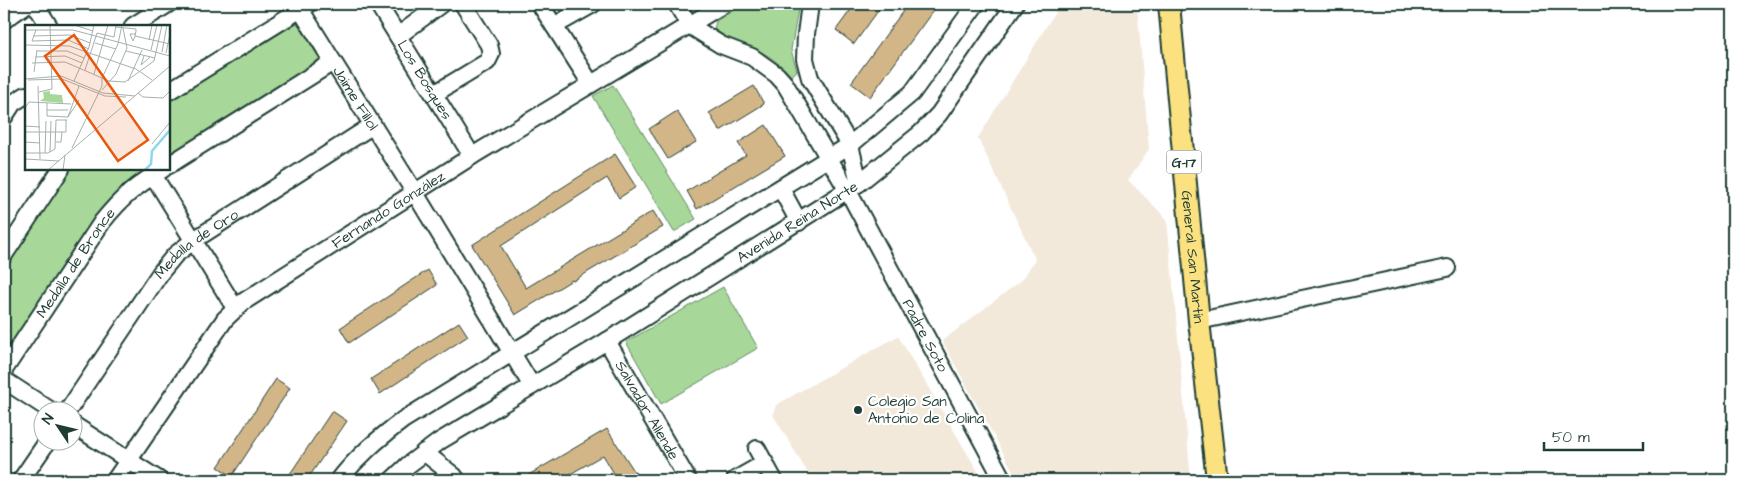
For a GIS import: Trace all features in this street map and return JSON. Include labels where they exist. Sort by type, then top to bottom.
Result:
[{"type":"main road","name":"General San Martín","points":[[1168,4],[1199,321],[1217,480]]},
{"type":"street","points":[[4,20],[27,4]]},
{"type":"street","points":[[35,4],[48,25]]},
{"type":"street","points":[[135,25],[168,4]]},
{"type":"street","name":"Los Bosques","points":[[378,4],[472,156]]},
{"type":"street","points":[[398,36],[441,4]]},
{"type":"street","points":[[434,94],[487,62],[491,54],[489,45],[463,4]]},
{"type":"street","points":[[540,4],[591,84]]},
{"type":"street","points":[[554,26],[593,4]]},
{"type":"street","points":[[677,4],[689,25],[721,45],[752,57],[777,75],[785,84],[829,159],[854,188]]},
{"type":"street","name":"Fernando González","points":[[115,480],[225,319],[235,308],[472,156],[724,4]]},
{"type":"street","name":"Padre Soto","points":[[810,4],[805,59],[810,78],[850,145],[854,188],[1003,480]]},
{"type":"street","points":[[339,480],[375,440],[403,420],[850,145],[912,93],[976,4]]},
{"type":"street","name":"Avenida Reina Norte","points":[[392,480],[424,452],[854,188],[921,133],[939,114],[1015,4]]},
{"type":"street","points":[[170,90],[303,6]]},
{"type":"street","name":"Jaime Fillol","points":[[303,6],[333,62],[415,193]]},
{"type":"street","points":[[170,164],[333,62]]},
{"type":"street","points":[[4,117],[14,103],[25,96]]},
{"type":"street","name":"Medalla de Oro","points":[[74,402],[161,272],[175,255],[194,240],[372,125]]},
{"type":"street","points":[[4,255],[60,170]]},
{"type":"street","points":[[158,172],[194,240],[235,308]]},
{"type":"street","name":"Medalla de Bronce","points":[[4,370],[102,222],[116,204],[133,188],[158,172]]},
{"type":"street","points":[[781,189],[799,222]]},
{"type":"street","points":[[415,193],[532,386]]},
{"type":"street","points":[[1199,321],[1446,268]]},
{"type":"street","name":"Salvador Allende","points":[[607,340],[688,480]]},
{"type":"street","points":[[4,380],[38,402]]},
{"type":"street","points":[[82,430],[158,480]]},
{"type":"street","points":[[21,480],[40,452]]},
{"type":"street","points":[[424,452],[457,480]]},
{"type":"street","points":[[735,480],[761,456],[774,480]]},
{"type":"shaded area","points":[[1060,4],[1137,4],[1149,149],[1128,180],[1167,219],[1191,480],[1018,480],[942,341],[1023,279],[1035,259],[978,138]]},
{"type":"shaded area","name":"Colegio San Antonio de Colina","points":[[898,336],[983,480],[812,480],[773,415],[776,405]]},
{"type":"green space","points":[[744,4],[799,4],[791,50],[797,71],[791,76],[767,55],[724,37],[714,29],[716,21]]},
{"type":"green space","points":[[295,19],[321,61],[170,153],[170,97]]},
{"type":"green space","points":[[613,85],[696,219],[674,232],[593,96]]},
{"type":"green space","points":[[68,170],[147,170],[115,196],[92,223],[4,359],[4,271]]},
{"type":"green space","points":[[723,287],[758,348],[661,404],[626,342]]},
{"type":"building","points":[[855,4],[883,4],[854,44],[836,30]]},
{"type":"building","points":[[908,4],[938,4],[870,97],[851,83]]},
{"type":"building","points":[[754,86],[764,104],[720,131],[709,113]]},
{"type":"building","points":[[677,111],[696,142],[668,159],[649,129]]},
{"type":"building","points":[[766,125],[785,156],[697,209],[687,191],[746,155],[738,143]]},
{"type":"building","points":[[615,154],[636,187],[619,198],[607,178],[501,246],[526,288],[653,211],[663,227],[515,315],[472,245]]},
{"type":"building","points":[[428,270],[437,285],[349,343],[340,328]]},
{"type":"building","points":[[459,322],[468,336],[380,394],[371,379]]},
{"type":"building","points":[[276,379],[290,388],[232,476],[218,467]]},
{"type":"building","points":[[332,411],[347,421],[307,480],[286,480]]},
{"type":"building","points":[[607,429],[640,480],[618,480],[603,455],[560,480],[520,480]]},
{"type":"place","name":"Colegio San Antonio de Colina","points":[[858,410]]}]
